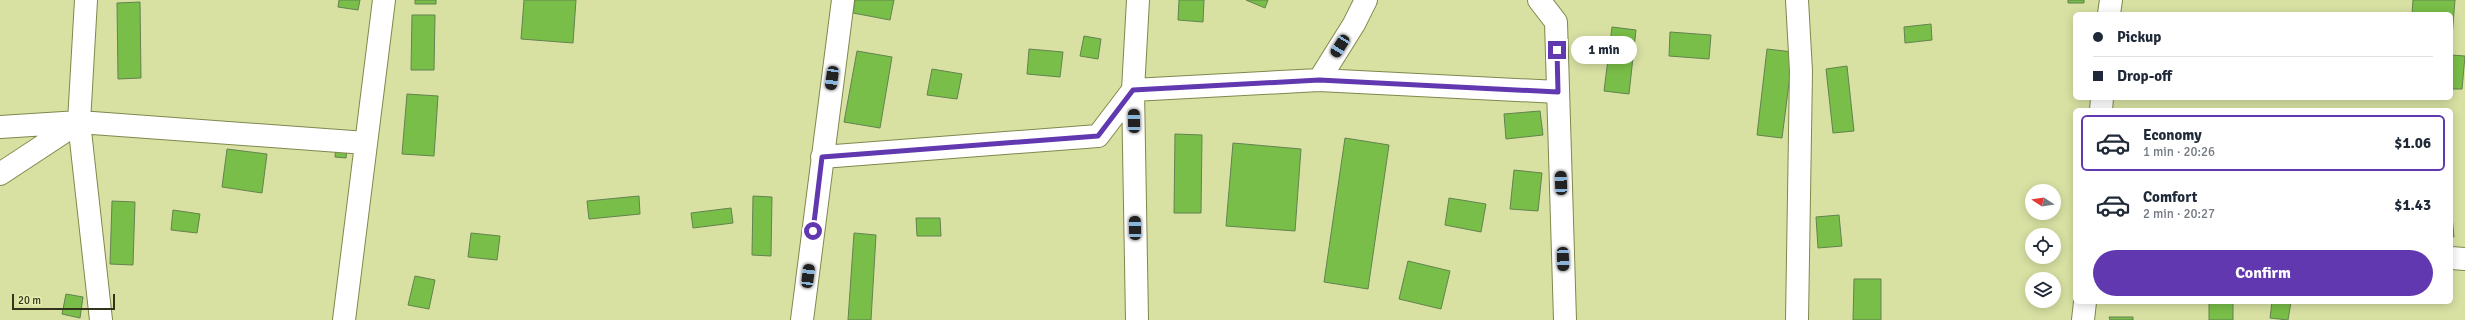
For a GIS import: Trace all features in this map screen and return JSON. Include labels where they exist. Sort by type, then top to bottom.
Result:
[{"type":"street","points":[[86,0],[79,122],[101,320]]},
{"type":"street","points":[[344,320],[384,0]]},
{"type":"street","points":[[802,320],[843,0]]},
{"type":"street","points":[[1136,320],[1133,90],[1138,0]]},
{"type":"street","points":[[1319,80],[1354,24],[1366,0]]},
{"type":"street","points":[[1539,0],[1556,22],[1565,320]]},
{"type":"street","points":[[1797,0],[1801,72],[1797,320]]},
{"type":"street","points":[[2109,12],[2110,0]]},
{"type":"street","points":[[822,157],[1098,136],[1133,90],[1319,80],[1558,92]]},
{"type":"street","points":[[0,174],[79,122]]},
{"type":"street","points":[[0,127],[79,122],[366,143]]},
{"type":"street","points":[[2453,258],[2465,258]]},
{"type":"street","points":[[2083,320],[2085,304]]},
{"type":"building","points":[[339,0],[360,0],[358,10],[338,7]]},
{"type":"building","points":[[415,0],[436,0],[436,4],[415,4]]},
{"type":"building","points":[[524,0],[576,0],[573,43],[521,39]]},
{"type":"building","points":[[855,0],[894,0],[890,20],[853,13]]},
{"type":"building","points":[[1179,0],[1204,0],[1203,22],[1178,20]]},
{"type":"building","points":[[1246,0],[1268,0],[1265,8]]},
{"type":"building","points":[[2068,0],[2084,0],[2084,3],[2068,3]]},
{"type":"building","points":[[2413,0],[2455,0],[2453,24],[2453,12],[2412,12]]},
{"type":"building","points":[[140,2],[141,78],[118,79],[117,3]]},
{"type":"building","points":[[412,15],[435,15],[434,70],[411,70]]},
{"type":"building","points":[[1931,24],[1932,40],[1905,43],[1904,27]]},
{"type":"building","points":[[1612,27],[1636,30],[1629,94],[1604,91]]},
{"type":"building","points":[[1670,32],[1711,35],[1709,59],[1669,56]]},
{"type":"building","points":[[1084,36],[1101,39],[1098,59],[1080,56]]},
{"type":"building","points":[[1029,49],[1063,52],[1060,77],[1027,74]]},
{"type":"building","points":[[1767,49],[1793,52],[1782,138],[1757,135]]},
{"type":"building","points":[[857,51],[892,57],[880,128],[844,122]]},
{"type":"building","points":[[2453,55],[2465,56],[2462,89],[2453,89]]},
{"type":"building","points":[[1847,66],[1854,131],[1833,133],[1826,69]]},
{"type":"building","points":[[932,69],[962,74],[957,99],[927,95]]},
{"type":"building","points":[[407,94],[438,96],[434,156],[402,154]]},
{"type":"building","points":[[1540,111],[1543,135],[1506,139],[1504,114]]},
{"type":"building","points":[[1175,134],[1202,135],[1201,213],[1174,213]]},
{"type":"building","points":[[1345,138],[1389,145],[1368,289],[1324,282]]},
{"type":"building","points":[[1233,143],[1301,149],[1295,231],[1226,226]]},
{"type":"building","points":[[336,147],[347,148],[346,158],[335,157]]},
{"type":"building","points":[[227,149],[267,154],[262,193],[222,187]]},
{"type":"building","points":[[1514,170],[1542,173],[1538,211],[1510,209]]},
{"type":"building","points":[[639,196],[640,214],[589,219],[587,201]]},
{"type":"building","points":[[753,196],[772,197],[771,256],[752,255]]},
{"type":"building","points":[[1449,198],[1486,204],[1481,232],[1445,225]]},
{"type":"building","points":[[112,201],[135,202],[133,265],[110,264]]},
{"type":"building","points":[[731,208],[733,223],[693,228],[691,213]]},
{"type":"building","points":[[173,210],[200,214],[197,233],[171,230]]},
{"type":"building","points":[[1839,215],[1842,246],[1818,248],[1816,217]]},
{"type":"building","points":[[916,218],[940,218],[941,236],[917,236]]},
{"type":"building","points":[[471,233],[500,236],[497,260],[468,257]]},
{"type":"building","points":[[854,233],[876,235],[871,320],[848,320]]},
{"type":"building","points":[[1408,261],[1450,271],[1441,309],[1399,299]]},
{"type":"building","points":[[415,276],[435,280],[429,309],[408,305]]},
{"type":"building","points":[[1854,279],[1881,279],[1881,320],[1853,320]]},
{"type":"building","points":[[66,294],[83,297],[80,318],[62,314]]},
{"type":"building","points":[[2209,304],[2233,304],[2233,320],[2209,320]]},
{"type":"building","points":[[2272,304],[2291,304],[2288,320],[2270,318]]},
{"type":"building","points":[[2109,317],[2133,317],[2133,320],[2110,320]]},
{"type":"route","points":[[813,231],[822,157],[1098,136],[1133,90],[1319,80],[1558,92],[1557,50]]}]
